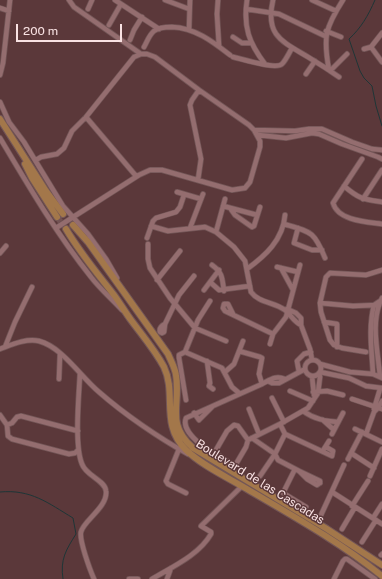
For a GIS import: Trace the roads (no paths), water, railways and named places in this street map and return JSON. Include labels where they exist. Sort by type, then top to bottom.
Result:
[{"type":"main road","points":[[0,119],[60,215],[32,178],[25,164],[0,125]]},
{"type":"main road","points":[[73,225],[88,242],[130,300]]},
{"type":"main road","points":[[66,229],[79,252],[115,297],[129,318]]},
{"type":"main road","name":"Boulevard de las Cascadas","points":[[130,300],[146,325],[162,344],[174,366],[177,384],[176,417],[180,431],[187,443],[343,539],[382,565]]},
{"type":"main road","name":"Boulevard de las Cascadas","points":[[129,318],[151,346],[164,367],[169,382],[170,415],[175,434],[180,444],[198,459],[339,544],[382,576]]},
{"type":"main road","points":[[339,544],[343,539]]},
{"type":"street","points":[[0,75],[3,63],[10,0]]},
{"type":"street","points":[[69,0],[74,7],[141,54]]},
{"type":"street","points":[[88,9],[92,0]]},
{"type":"street","points":[[115,0],[159,29]]},
{"type":"street","points":[[165,0],[189,10]]},
{"type":"street","points":[[189,30],[190,0]]},
{"type":"street","points":[[218,0],[217,14],[219,46]]},
{"type":"street","points":[[247,0],[246,25],[251,43],[265,64]]},
{"type":"street","points":[[273,0],[271,12],[272,26],[276,35],[285,44],[339,77]]},
{"type":"street","points":[[312,0],[336,11]]},
{"type":"street","points":[[329,70],[325,47],[326,33],[332,16],[343,0]]},
{"type":"street","points":[[109,25],[120,4]]},
{"type":"street","points":[[0,8],[9,11]]},
{"type":"street","points":[[246,9],[271,12],[326,33],[341,37]]},
{"type":"street","points":[[130,40],[142,17]]},
{"type":"street","points":[[144,47],[153,32],[159,29],[174,27],[189,30],[204,36],[232,56],[274,67],[282,64],[292,48]]},
{"type":"street","points":[[364,49],[371,47],[382,33]]},
{"type":"street","points":[[233,37],[242,43],[251,43]]},
{"type":"street","points":[[371,47],[382,62]]},
{"type":"street","points":[[36,160],[58,154],[64,148],[72,131],[86,117],[127,64],[134,57],[141,54],[147,54],[155,57],[249,125],[258,135],[260,141],[259,151],[250,182],[244,188],[232,190],[167,170],[158,169],[146,171],[56,228]]},
{"type":"street","points":[[329,70],[347,54]]},
{"type":"street","points":[[306,74],[315,61]]},
{"type":"street","points":[[198,180],[201,159],[190,105],[200,90]]},
{"type":"street","name":"Boulevard de las Cascadas","points":[[0,102],[9,122],[36,160],[55,193],[100,250],[130,300]]},
{"type":"street","points":[[86,117],[136,176]]},
{"type":"street","points":[[254,130],[295,131],[316,128],[372,149],[382,150]]},
{"type":"street","points":[[269,136],[270,131]]},
{"type":"street","points":[[258,135],[286,138],[312,133],[319,134],[382,159]]},
{"type":"street","name":"Boulevard de las Cascadas","points":[[0,138],[35,197],[91,277],[129,318]]},
{"type":"street","points":[[342,144],[345,139]]},
{"type":"street","points":[[362,159],[333,203],[334,207],[340,213],[351,218],[382,224]]},
{"type":"street","points":[[363,199],[382,170]]},
{"type":"street","points":[[344,186],[356,196],[363,199],[382,202]]},
{"type":"street","points":[[177,192],[201,199]]},
{"type":"street","points":[[190,228],[203,194]]},
{"type":"street","points":[[147,238],[151,226],[156,218],[176,212],[180,207],[184,195]]},
{"type":"street","points":[[216,232],[225,199]]},
{"type":"street","points":[[223,206],[257,215]]},
{"type":"street","points":[[230,208],[235,215],[252,227],[254,226],[260,207]]},
{"type":"street","points":[[247,269],[270,250],[284,224],[284,215]]},
{"type":"street","points":[[284,224],[298,228],[313,235],[317,240],[325,258]]},
{"type":"street","points":[[151,226],[168,231],[205,227],[216,232],[241,254],[245,261],[251,292],[258,299],[287,310],[302,326],[311,352],[312,360]]},
{"type":"street","points":[[298,228],[294,243],[312,250],[322,250]]},
{"type":"street","points":[[148,244],[148,259],[150,268],[175,304],[195,328],[226,341]]},
{"type":"street","points":[[0,252],[6,246]]},
{"type":"street","points":[[157,280],[180,251]]},
{"type":"street","points":[[212,265],[219,270],[222,277],[224,291]]},
{"type":"street","points":[[270,344],[273,334],[286,317],[300,265]]},
{"type":"street","points":[[293,290],[279,267],[298,272]]},
{"type":"street","points":[[204,290],[219,270]]},
{"type":"street","points":[[366,352],[337,347],[330,340],[321,312],[320,303],[326,277],[330,273],[366,275],[382,270]]},
{"type":"street","points":[[165,324],[179,295],[194,276]]},
{"type":"street","points":[[210,282],[219,290],[224,291],[250,286]]},
{"type":"street","points":[[2,348],[32,287]]},
{"type":"street","points":[[186,400],[178,358],[179,355],[185,352],[204,309],[210,301]]},
{"type":"street","points":[[320,303],[353,306],[379,303]]},
{"type":"street","points":[[373,374],[371,338],[379,303]]},
{"type":"street","points":[[379,303],[376,332],[381,378]]},
{"type":"street","points":[[233,314],[273,334]]},
{"type":"street","points":[[324,322],[337,324],[337,347]]},
{"type":"street","points":[[2,348],[23,341],[37,340],[43,343],[60,354],[80,372],[98,392],[147,428],[179,449],[198,459]]},
{"type":"street","points":[[225,372],[232,366],[243,341]]},
{"type":"street","points":[[239,351],[262,358],[258,374],[262,384]]},
{"type":"street","points":[[185,352],[222,368],[232,387],[239,393]]},
{"type":"street","points":[[299,372],[297,362],[304,354],[311,352]]},
{"type":"street","points":[[59,379],[60,354]]},
{"type":"street","points":[[372,355],[378,355]]},
{"type":"street","points":[[207,361],[210,383]]},
{"type":"street","points":[[200,444],[189,434],[185,421],[186,418],[275,377],[285,379],[305,369],[308,361],[317,361],[320,364],[350,372],[373,374],[381,378]]},
{"type":"street","points":[[306,507],[283,493],[297,470],[278,460],[275,454],[250,439],[238,426],[234,425],[227,431],[216,450],[216,452],[235,464],[250,439],[308,408],[316,393],[320,377],[320,364]]},
{"type":"street","points":[[305,369],[306,372],[312,376],[316,393]]},
{"type":"street","points":[[80,372],[78,450],[83,467],[92,477],[103,484],[106,493],[98,509],[83,528],[81,533],[85,552],[94,579]]},
{"type":"street","points":[[312,376],[319,372],[349,378],[361,385],[381,388],[377,409]]},
{"type":"street","points":[[349,378],[350,372]]},
{"type":"street","points":[[290,391],[314,399]]},
{"type":"street","points":[[316,393],[326,391],[343,395]]},
{"type":"street","points":[[260,476],[275,454],[285,434],[272,398]]},
{"type":"street","points":[[352,399],[377,409]]},
{"type":"street","points":[[348,459],[382,401]]},
{"type":"street","points":[[194,413],[199,420],[213,406]]},
{"type":"street","points":[[249,409],[259,434]]},
{"type":"street","points":[[303,411],[311,416],[323,420],[338,422]]},
{"type":"street","points":[[323,420],[333,432],[343,412]]},
{"type":"street","points":[[0,415],[6,424],[8,436],[12,440],[69,454],[75,453],[78,450]]},
{"type":"street","points":[[6,424],[12,423],[17,417],[21,416],[78,431]]},
{"type":"street","points":[[355,428],[382,442]]},
{"type":"street","points":[[285,434],[331,456],[333,451],[326,446]]},
{"type":"street","points":[[323,452],[329,441]]},
{"type":"street","points":[[179,449],[166,481],[168,484],[186,493]]},
{"type":"street","points":[[342,529],[374,468],[382,449]]},
{"type":"street","points":[[351,453],[374,468]]},
{"type":"street","points":[[321,515],[344,465]]},
{"type":"street","points":[[152,579],[191,555],[209,538],[211,532],[201,526],[242,486]]},
{"type":"street","points":[[332,492],[382,524]]},
{"type":"street","points":[[362,542],[382,504]]},
{"type":"street","points":[[334,579],[345,559],[375,579]]},
{"type":"street","points":[[167,579],[171,568]]},
{"type":"street","points":[[129,579],[138,579]]},
{"type":"waterway","points":[[375,0],[364,21],[349,39],[360,71],[364,78],[372,86],[382,126]]},
{"type":"waterway","points":[[0,492],[21,493],[39,498],[73,518],[76,534],[69,545],[63,560],[63,579]]},
{"type":"tunnel","points":[[57,217],[66,229]]}]
